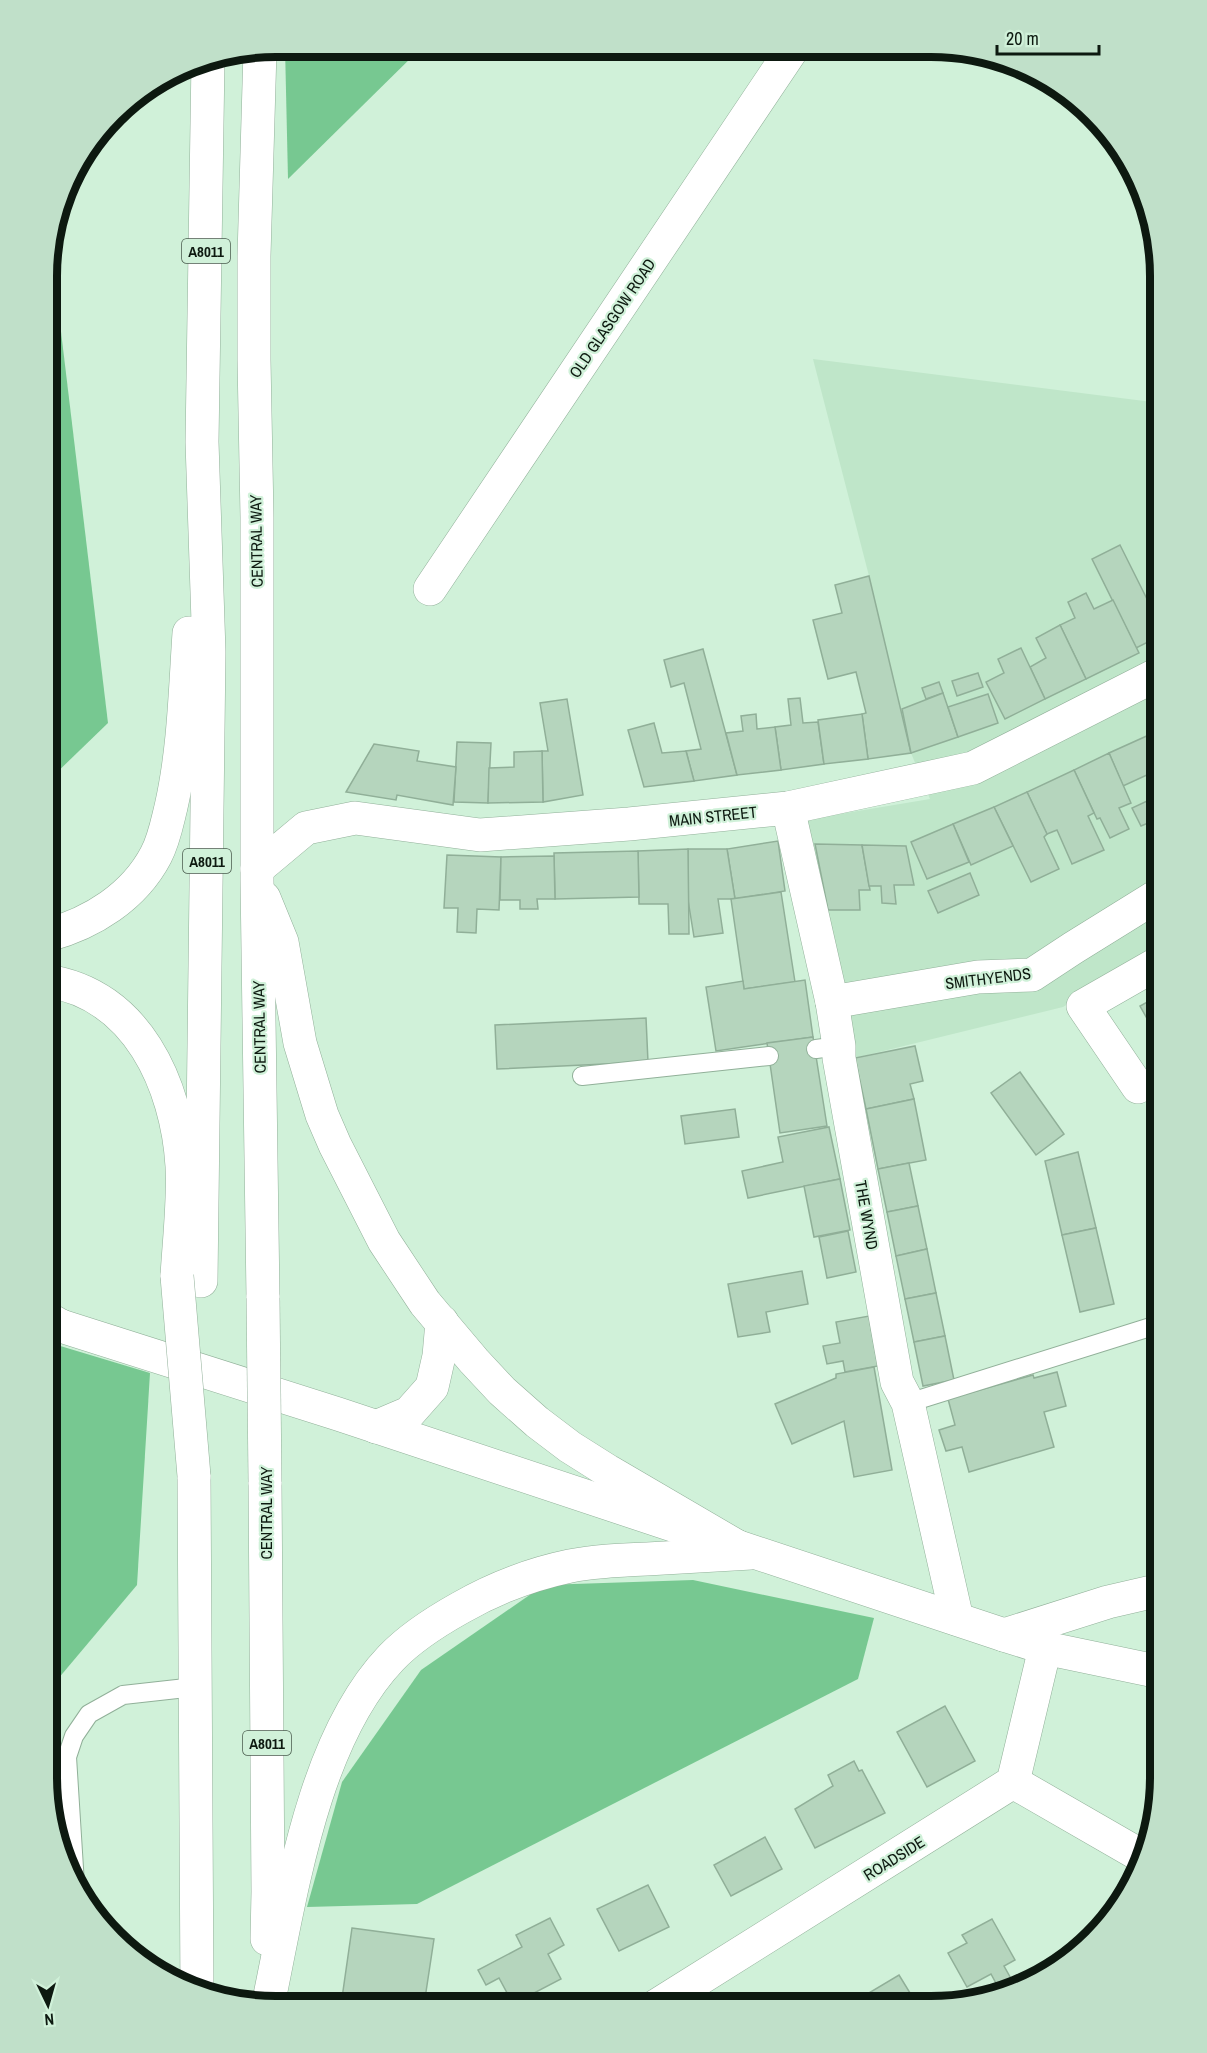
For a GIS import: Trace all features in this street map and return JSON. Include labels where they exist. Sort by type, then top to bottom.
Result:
[{"type":"main road","name":"CENTRAL WAY","points":[[260,57],[254,256],[254,360],[257,517],[257,874],[265,1482],[268,1892],[266,1996]]},
{"type":"main road","name":"OLD GLASGOW ROAD","points":[[430,588],[787,57]]},
{"type":"main road","name":"A8011","points":[[197,1981],[194,1476],[189,1279],[209,652],[202,442],[208,68]]},
{"type":"main road","points":[[57,932],[98,915],[125,895],[151,862],[163,836],[180,762],[202,442]]},
{"type":"main road","name":"MAIN STREET","points":[[257,874],[306,828],[355,818],[480,835],[629,824],[788,808],[973,768],[1150,678]]},
{"type":"main road","name":"THE WYND","points":[[788,808],[832,1002],[827,1048],[839,1058],[897,1382],[908,1403],[957,1619]]},
{"type":"main road","points":[[257,874],[282,942],[300,1043],[327,1125],[384,1241],[413,1285],[474,1361],[502,1391],[570,1447],[639,1490],[747,1550]]},
{"type":"main road","name":"SMITHYENDS","points":[[832,1002],[978,977],[1032,975],[1150,900]]},
{"type":"main road","points":[[1138,1087],[1083,1006],[1150,968]]},
{"type":"main road","points":[[57,983],[88,994],[116,1011],[136,1031],[156,1064],[170,1098],[180,1144],[189,1279]]},
{"type":"main road","points":[[376,1427],[409,1413],[432,1387],[440,1356],[442,1322]]},
{"type":"main road","points":[[57,1324],[1045,1648],[1150,1670]]},
{"type":"main road","points":[[268,1996],[306,1836],[332,1753],[357,1703],[390,1660],[408,1642],[444,1617],[490,1592],[569,1566],[747,1550]]},
{"type":"main road","points":[[1004,1635],[1108,1602],[1150,1592]]},
{"type":"main road","points":[[1045,1648],[1013,1782],[1136,1853]]},
{"type":"main road","name":"ROADSIDE","points":[[672,1996],[1013,1782]]},
{"type":"lane","points":[[582,1076],[769,1056]]},
{"type":"lane","points":[[908,1403],[1150,1327]]},
{"type":"lane","points":[[73,1860],[67,1757],[74,1736],[89,1714],[123,1695],[195,1688]]},
{"type":"shaded area","points":[[813,359],[1150,402],[1150,954],[1063,1007],[855,1058],[798,821],[930,799],[911,753],[869,576]]},
{"type":"green space","points":[[285,57],[412,57],[288,179]]},
{"type":"green space","points":[[1110,150],[1121,166],[1139,208]]},
{"type":"green space","points":[[57,298],[108,723],[57,772]]},
{"type":"green space","points":[[57,1345],[150,1373],[137,1585],[57,1680]]},
{"type":"green space","points":[[693,1580],[874,1618],[858,1679],[417,1904],[307,1907],[342,1782],[421,1670],[544,1585]]},
{"type":"building","points":[[1120,545],[1150,603],[1150,641],[1136,648],[1092,559]]},
{"type":"building","points":[[869,576],[911,753],[868,759],[862,714],[866,713],[856,672],[828,679],[813,620],[842,613],[835,585]]},
{"type":"building","points":[[1086,593],[1094,609],[1113,600],[1139,653],[1086,679],[1060,625],[1075,618],[1068,602]]},
{"type":"building","points":[[1060,625],[1086,679],[1045,699],[1030,667],[1046,658],[1036,638]]},
{"type":"building","points":[[1021,648],[1045,699],[1005,719],[986,682],[1004,673],[998,659]]},
{"type":"building","points":[[703,649],[737,775],[694,781],[686,751],[701,749],[684,683],[671,687],[664,660]]},
{"type":"building","points":[[978,673],[983,687],[957,696],[952,681]]},
{"type":"building","points":[[939,682],[943,693],[926,699],[922,688]]},
{"type":"building","points":[[943,693],[958,737],[911,753],[902,709]]},
{"type":"building","points":[[988,694],[998,723],[958,737],[948,707]]},
{"type":"building","points":[[800,698],[803,723],[818,722],[824,764],[781,770],[775,727],[791,725],[788,699]]},
{"type":"building","points":[[567,699],[583,795],[543,802],[542,751],[548,751],[540,703]]},
{"type":"building","points":[[756,714],[757,729],[775,727],[781,770],[737,775],[726,733],[743,731],[741,716]]},
{"type":"building","points":[[862,714],[868,759],[824,764],[818,720]]},
{"type":"building","points":[[654,723],[662,753],[686,751],[694,781],[644,787],[628,730]]},
{"type":"building","points":[[1150,735],[1150,774],[1123,786],[1109,753]]},
{"type":"building","points":[[457,742],[491,743],[488,803],[454,802]]},
{"type":"building","points":[[374,744],[419,751],[417,761],[456,767],[453,805],[397,795],[396,800],[346,792]]},
{"type":"building","points":[[542,751],[543,802],[488,803],[489,768],[514,767],[514,752]]},
{"type":"building","points":[[1109,753],[1131,803],[1119,808],[1129,829],[1110,838],[1100,818],[1097,819],[1074,770]]},
{"type":"building","points":[[1074,770],[1094,813],[1088,816],[1104,850],[1072,864],[1057,830],[1047,834],[1027,792]]},
{"type":"building","points":[[1027,792],[1047,834],[1044,837],[1059,869],[1031,882],[994,807]]},
{"type":"building","points":[[1150,800],[1150,822],[1141,826],[1132,808]]},
{"type":"building","points":[[994,807],[1013,846],[971,865],[953,824]]},
{"type":"building","points":[[953,824],[969,862],[927,879],[911,842]]},
{"type":"building","points":[[778,841],[785,891],[735,899],[727,849]]},
{"type":"building","points":[[815,844],[862,845],[870,890],[859,890],[860,910],[828,910]]},
{"type":"building","points":[[862,845],[906,846],[914,885],[894,885],[896,904],[882,903],[881,886],[869,886]]},
{"type":"building","points":[[688,849],[727,849],[735,899],[718,899],[723,933],[694,937],[688,900]]},
{"type":"building","points":[[688,849],[689,934],[669,934],[668,904],[639,904],[638,851]]},
{"type":"building","points":[[638,851],[639,897],[555,899],[554,853]]},
{"type":"building","points":[[447,855],[501,857],[499,910],[477,909],[476,933],[457,932],[458,908],[444,908]]},
{"type":"building","points":[[554,856],[555,899],[537,899],[538,909],[520,909],[520,900],[500,900],[501,857]]},
{"type":"building","points":[[970,873],[979,895],[938,913],[928,891]]},
{"type":"building","points":[[781,892],[795,982],[744,989],[731,899]]},
{"type":"building","points":[[805,980],[813,1037],[716,1051],[706,987],[743,981],[744,989]]},
{"type":"building","points":[[1150,1000],[1150,1024],[1140,1006]]},
{"type":"building","points":[[646,1018],[648,1062],[497,1069],[495,1025]]},
{"type":"building","points":[[813,1037],[827,1126],[780,1133],[767,1043]]},
{"type":"building","points":[[915,1046],[923,1081],[910,1084],[914,1099],[866,1109],[855,1058]]},
{"type":"building","points":[[1020,1072],[1064,1134],[1036,1155],[991,1093]]},
{"type":"building","points":[[914,1099],[926,1160],[878,1169],[866,1109]]},
{"type":"building","points":[[735,1109],[739,1137],[685,1144],[681,1116]]},
{"type":"building","points":[[829,1127],[840,1179],[748,1198],[742,1171],[783,1162],[778,1137]]},
{"type":"building","points":[[1078,1152],[1096,1228],[1062,1235],[1045,1161]]},
{"type":"building","points":[[909,1163],[918,1206],[887,1212],[878,1169]]},
{"type":"building","points":[[840,1179],[850,1230],[814,1237],[804,1186]]},
{"type":"building","points":[[918,1206],[927,1249],[896,1256],[887,1212]]},
{"type":"building","points":[[1096,1228],[1114,1304],[1080,1312],[1062,1235]]},
{"type":"building","points":[[848,1231],[856,1272],[827,1278],[819,1237]]},
{"type":"building","points":[[927,1249],[936,1293],[905,1299],[896,1256]]},
{"type":"building","points":[[802,1271],[808,1304],[766,1312],[770,1332],[738,1337],[728,1284]]},
{"type":"building","points":[[936,1293],[945,1336],[914,1342],[905,1299]]},
{"type":"building","points":[[869,1316],[878,1366],[845,1372],[843,1361],[827,1364],[823,1346],[840,1343],[836,1322]]},
{"type":"building","points":[[945,1336],[954,1380],[923,1386],[914,1342]]},
{"type":"building","points":[[874,1367],[892,1470],[854,1477],[844,1421],[792,1444],[775,1404],[836,1378],[836,1374]]},
{"type":"building","points":[[1057,1372],[1066,1406],[1044,1412],[1054,1447],[969,1472],[962,1447],[946,1451],[939,1430],[955,1425],[948,1399],[1033,1375],[1034,1378]]},
{"type":"building","points":[[945,1706],[975,1761],[927,1787],[897,1732]]},
{"type":"building","points":[[854,1761],[859,1771],[862,1770],[885,1813],[815,1848],[795,1809],[833,1786],[828,1775]]},
{"type":"building","points":[[765,1837],[782,1869],[731,1896],[714,1865]]},
{"type":"building","points":[[648,1885],[669,1927],[619,1951],[597,1909]]},
{"type":"building","points":[[550,1918],[564,1945],[548,1954],[561,1979],[528,1996],[509,1996],[499,1978],[486,1985],[478,1970],[522,1947],[516,1935]]},
{"type":"building","points":[[992,1919],[1015,1960],[1004,1966],[1012,1980],[997,1986],[991,1974],[967,1987],[948,1953],[967,1943],[962,1935]]},
{"type":"building","points":[[352,1928],[434,1939],[425,1996],[342,1996]]},
{"type":"building","points":[[899,1975],[912,1996],[864,1996]]}]
